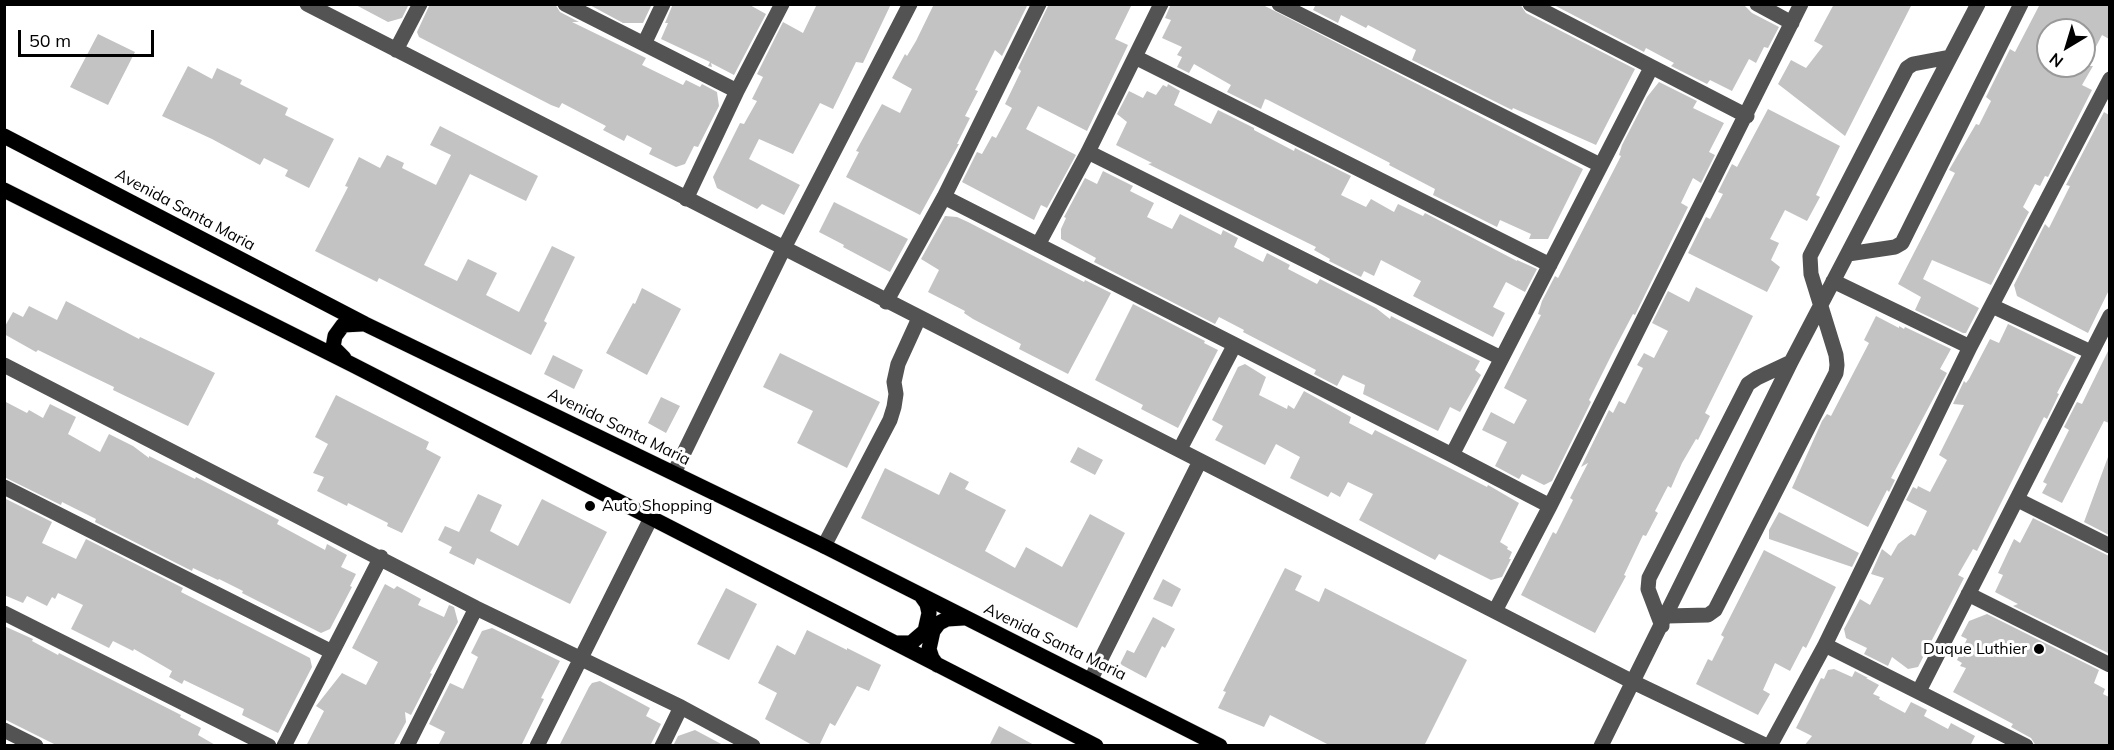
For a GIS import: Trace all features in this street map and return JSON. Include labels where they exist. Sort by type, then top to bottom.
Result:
[{"type":"main road","name":"Avenida Santa Maria","points":[[4,136],[365,324],[824,546],[1220,746]]},
{"type":"main road","points":[[4,190],[353,365],[1096,746]]},
{"type":"main road","points":[[353,365],[336,352],[333,347],[335,336],[343,325],[365,324]]},
{"type":"main road","points":[[893,643],[911,643],[925,631],[929,613],[922,597]]},
{"type":"main road","points":[[937,665],[929,649],[933,631],[939,623],[947,619],[966,618]]},
{"type":"street","points":[[307,4],[886,302],[1180,449],[1634,682],[1768,746],[1825,645],[1971,347],[2109,79]]},
{"type":"street","points":[[396,50],[420,4]]},
{"type":"street","points":[[565,4],[737,91]]},
{"type":"street","points":[[644,44],[663,4]]},
{"type":"street","points":[[686,199],[737,91],[782,4]]},
{"type":"street","points":[[674,474],[784,248],[910,4]]},
{"type":"street","points":[[886,302],[944,198],[1039,4]]},
{"type":"street","points":[[1038,245],[1088,152],[1161,4]]},
{"type":"street","points":[[1279,4],[1600,165]]},
{"type":"street","points":[[1530,4],[1747,116]]},
{"type":"street","points":[[1757,4],[1792,23]]},
{"type":"street","points":[[1495,611],[1747,116],[1801,4]]},
{"type":"street","points":[[1601,746],[1791,362],[1978,4]]},
{"type":"street","points":[[1848,254],[1895,247],[1902,243],[2021,4]]},
{"type":"street","points":[[1135,57],[1550,265]]},
{"type":"street","points":[[1664,621],[1708,615],[1715,610],[1836,373],[1836,355],[1811,274],[1810,256],[1906,68],[1913,64],[1950,57]]},
{"type":"street","points":[[1452,455],[1652,68]]},
{"type":"street","points":[[1088,152],[1501,357]]},
{"type":"street","points":[[944,198],[1550,506]]},
{"type":"street","points":[[1833,281],[1971,347]]},
{"type":"street","points":[[1992,306],[2091,352]]},
{"type":"street","points":[[1919,691],[2018,500],[2109,316]]},
{"type":"street","points":[[824,546],[890,420],[896,394],[894,382],[898,364],[919,318]]},
{"type":"street","points":[[1180,449],[1234,346]]},
{"type":"street","points":[[1664,621],[1648,589],[1649,578],[1748,384],[1791,362]]},
{"type":"street","points":[[4,365],[476,608],[681,707],[753,746]]},
{"type":"street","points":[[1091,680],[1200,461]]},
{"type":"street","points":[[4,487],[332,652]]},
{"type":"street","points":[[2018,500],[2109,546]]},
{"type":"street","points":[[537,746],[651,518]]},
{"type":"street","points":[[284,746],[381,558]]},
{"type":"street","points":[[1968,594],[2109,665]]},
{"type":"street","points":[[407,746],[476,608]]},
{"type":"street","points":[[4,612],[269,746]]},
{"type":"street","points":[[1825,645],[2026,746]]},
{"type":"street","points":[[662,746],[681,707]]},
{"type":"street","points":[[4,730],[36,746]]},
{"type":"building","points":[[354,4],[409,4],[402,18],[388,22]]},
{"type":"building","points":[[430,4],[555,4],[560,12],[579,22],[572,22],[646,58],[642,65],[683,85],[686,80],[700,87],[702,84],[717,92],[719,106],[698,147],[694,146],[685,164],[676,167],[649,154],[652,148],[627,135],[624,141],[603,130],[606,126],[562,103],[559,108],[551,105],[419,37],[417,32]]},
{"type":"building","points":[[588,4],[652,4],[643,23],[623,23]]},
{"type":"building","points":[[673,4],[748,4],[766,14],[734,75],[711,63],[712,67],[708,66],[710,62],[661,39]]},
{"type":"building","points":[[817,4],[891,4],[863,63],[856,62],[833,109],[820,103],[793,154],[759,139],[749,159],[800,185],[784,215],[762,204],[757,209],[717,188],[713,177],[740,123],[744,124],[757,101],[752,99],[763,77],[757,74],[783,22],[803,33]]},
{"type":"building","points":[[934,4],[1028,4],[1002,56],[995,50],[965,116],[970,118],[957,144],[959,144],[920,215],[846,177],[859,152],[856,151],[882,104],[900,113],[912,89],[892,78],[905,54],[907,56],[916,41]]},
{"type":"building","points":[[1049,4],[1132,4],[1115,39],[1128,45],[1087,131],[1038,106],[1026,129],[1076,155],[1047,208],[1041,205],[1034,220],[962,182],[977,152],[982,154],[992,136],[996,138],[1012,108],[1005,104],[1021,71],[1018,68]]},
{"type":"building","points":[[1171,4],[1261,4],[1583,169],[1548,239],[1529,239],[1531,234],[1500,220],[1497,227],[1433,195],[1435,189],[1389,165],[1390,163],[1268,100],[1265,99],[1261,109],[1227,92],[1231,85],[1194,64],[1189,73],[1177,67],[1182,57],[1177,55],[1182,47],[1162,38],[1171,20],[1165,18]]},
{"type":"building","points":[[1316,4],[1520,4],[1526,13],[1635,69],[1596,145],[1513,108],[1512,110],[1412,60],[1416,50],[1368,25],[1366,28],[1341,15],[1338,23],[1313,10]]},
{"type":"building","points":[[1552,4],[1743,4],[1752,13],[1779,27],[1768,48],[1764,47],[1756,63],[1749,59],[1732,91],[1710,80],[1707,84],[1671,66],[1674,63],[1646,48],[1644,52]]},
{"type":"building","points":[[1834,4],[1912,4],[1845,136],[1778,84],[1791,60],[1806,68],[1823,46],[1814,41]]},
{"type":"building","points":[[2040,4],[2109,4],[2109,39],[2102,35],[2096,47],[2096,18],[2036,18],[2036,78],[2086,78],[2082,85],[2092,90],[2048,177],[2045,176],[2040,186],[2035,184],[2023,207],[2029,212],[1991,285],[1932,260],[1923,279],[1979,308],[1966,333],[1963,333],[1915,310],[1921,297],[1898,284],[1955,173],[1949,170],[1976,124],[1979,125],[1991,101],[1986,97],[2010,49],[2015,52]]},
{"type":"building","points":[[98,34],[135,52],[108,105],[70,87]]},
{"type":"building","points":[[188,66],[212,79],[217,68],[242,80],[240,84],[288,108],[285,115],[334,139],[309,188],[285,176],[288,170],[264,158],[260,165],[162,116]]},
{"type":"building","points":[[1659,82],[1697,101],[1693,108],[1724,123],[1709,152],[1715,155],[1701,183],[1693,178],[1681,203],[1688,207],[1635,315],[1633,314],[1589,400],[1591,402],[1552,481],[1544,485],[1522,474],[1519,479],[1495,466],[1507,442],[1482,430],[1491,412],[1514,424],[1527,400],[1504,388],[1541,315],[1538,314],[1542,301],[1555,276],[1558,278],[1621,156],[1619,155],[1622,145],[1647,97]]},
{"type":"building","points":[[1168,84],[1180,91],[1174,105],[1211,124],[1218,110],[1294,151],[1295,148],[1351,176],[1341,195],[1366,207],[1371,199],[1394,212],[1398,204],[1423,216],[1425,213],[1537,269],[1525,292],[1506,282],[1493,307],[1505,313],[1493,337],[1413,296],[1421,281],[1381,260],[1374,276],[1364,271],[1361,277],[1329,261],[1330,259],[1314,250],[1316,247],[1148,164],[1152,163],[1116,145],[1127,122],[1117,114],[1129,91],[1143,98],[1147,91],[1156,95],[1163,85],[1167,87]]},
{"type":"building","points":[[1768,109],[1840,146],[1816,195],[1820,197],[1807,221],[1785,210],[1770,239],[1779,243],[1771,260],[1780,267],[1767,292],[1688,253],[1706,217],[1710,219],[1723,194],[1718,192],[1732,164],[1737,167]]},
{"type":"building","points":[[2104,112],[2109,115],[2109,290],[2088,333],[2017,296],[2014,285],[2045,224],[2049,228],[2070,186],[2066,185]]},
{"type":"building","points":[[440,126],[538,176],[526,201],[470,174],[424,265],[457,281],[468,259],[497,273],[486,295],[519,312],[552,246],[575,257],[544,321],[547,323],[531,355],[379,278],[377,282],[315,251],[348,187],[345,186],[359,157],[380,168],[387,155],[404,163],[402,168],[436,185],[451,155],[430,145]]},
{"type":"building","points":[[1103,171],[1133,186],[1130,191],[1154,203],[1147,217],[1172,229],[1180,214],[1221,235],[1223,230],[1238,238],[1234,247],[1263,262],[1267,253],[1290,265],[1288,269],[1317,284],[1320,279],[1376,308],[1390,319],[1391,316],[1480,361],[1475,370],[1481,375],[1460,412],[1450,407],[1438,431],[1363,394],[1365,385],[1343,375],[1337,386],[1314,374],[1316,370],[1219,317],[1215,324],[1094,262],[1096,258],[1061,239],[1061,229],[1066,218],[1064,217],[1085,178],[1097,184]]},
{"type":"building","points":[[834,202],[908,239],[890,272],[819,232]]},
{"type":"building","points":[[945,216],[957,217],[968,222],[1084,282],[1085,280],[1111,293],[1068,374],[1019,349],[1021,344],[928,292],[939,270],[921,259]]},
{"type":"building","points":[[1696,287],[1753,316],[1705,413],[1710,416],[1698,440],[1696,439],[1682,463],[1671,488],[1668,486],[1655,511],[1658,513],[1646,536],[1643,535],[1624,575],[1626,576],[1595,633],[1521,595],[1553,532],[1556,534],[1573,500],[1570,498],[1588,463],[1581,467],[1609,410],[1613,413],[1619,401],[1625,404],[1643,368],[1637,365],[1644,353],[1654,358],[1668,331],[1652,323],[1668,291],[1689,302]]},
{"type":"building","points":[[642,288],[681,309],[647,375],[606,353]]},
{"type":"building","points":[[66,301],[139,339],[140,337],[215,373],[188,426],[4,334],[4,328],[13,312],[23,317],[29,306],[57,320]]},
{"type":"building","points":[[1133,304],[1218,350],[1178,428],[1141,409],[1143,405],[1095,380]]},
{"type":"building","points":[[1876,316],[1951,349],[1940,369],[1947,373],[1891,478],[1895,480],[1889,492],[1887,490],[1868,527],[1792,488],[1822,421],[1827,414],[1831,416],[1869,343],[1864,340]]},
{"type":"building","points":[[2008,324],[2076,357],[2057,393],[2059,394],[2047,419],[2044,417],[1977,551],[1973,549],[1958,575],[1964,578],[1918,667],[1908,669],[1892,657],[1888,666],[1864,654],[1867,648],[1846,638],[1844,629],[1860,599],[1870,605],[1884,578],[1871,574],[1882,549],[1891,556],[1898,544],[1911,534],[1915,536],[1927,511],[1906,500],[1913,487],[1917,489],[1918,486],[1930,492],[1947,460],[1939,455],[1964,405],[1953,404],[1964,381],[1966,383],[1969,379],[1990,339],[1999,343]]},
{"type":"building","points":[[2109,349],[2109,423],[2104,421],[2062,503],[2042,493],[2047,484],[2043,482],[2069,430],[2064,427],[2077,402],[2082,404]]},
{"type":"building","points":[[780,353],[880,402],[847,468],[797,443],[813,411],[763,387]]},
{"type":"building","points":[[553,355],[583,370],[574,389],[544,374]]},
{"type":"building","points":[[1245,364],[1266,377],[1259,395],[1287,409],[1288,405],[1294,409],[1304,391],[1351,417],[1349,423],[1372,435],[1375,430],[1487,487],[1488,485],[1519,503],[1500,542],[1512,552],[1502,577],[1491,580],[1439,554],[1435,560],[1359,520],[1373,494],[1348,482],[1340,497],[1331,492],[1328,497],[1290,478],[1300,457],[1276,444],[1265,465],[1215,440],[1223,426],[1212,420],[1238,367]]},
{"type":"building","points":[[336,395],[429,442],[426,449],[441,457],[402,533],[387,526],[388,523],[348,503],[347,506],[317,491],[324,477],[313,473],[328,444],[315,437]]},
{"type":"building","points":[[661,397],[680,406],[666,433],[648,423]]},
{"type":"building","points":[[4,401],[27,413],[29,410],[43,418],[50,404],[76,417],[68,434],[100,452],[109,434],[133,446],[149,458],[149,456],[195,479],[196,477],[279,520],[277,524],[325,550],[327,544],[347,555],[341,567],[356,574],[350,586],[352,587],[330,629],[321,633],[219,579],[193,568],[192,571],[95,522],[96,519],[62,502],[61,505],[4,477]]},
{"type":"building","points":[[1078,447],[1103,460],[1095,475],[1070,462]]},
{"type":"building","points":[[2109,457],[2109,535],[2084,522]]},
{"type":"building","points":[[885,468],[939,495],[950,472],[969,482],[965,489],[1006,510],[985,551],[1015,568],[1026,547],[1062,567],[1090,514],[1125,533],[1077,628],[861,518]]},
{"type":"building","points":[[478,494],[502,505],[490,531],[518,546],[542,499],[607,532],[570,604],[477,558],[474,565],[449,553],[452,547],[438,540],[445,526],[459,532]]},
{"type":"building","points":[[4,498],[52,522],[42,543],[76,559],[86,539],[183,588],[181,592],[310,658],[312,667],[278,733],[242,715],[244,709],[184,680],[182,684],[169,677],[172,671],[134,649],[133,651],[113,641],[109,648],[71,629],[83,605],[58,593],[55,599],[52,597],[47,606],[27,596],[23,603],[4,595]]},
{"type":"building","points":[[1779,512],[1859,553],[1852,567],[1769,539],[1769,530]]},
{"type":"building","points":[[2033,518],[2109,556],[2108,653],[2013,606],[2018,604],[1995,592],[2003,575],[1998,573],[2014,539],[2020,543]]},
{"type":"building","points":[[1764,550],[1836,587],[1806,648],[1803,646],[1790,671],[1775,663],[1763,690],[1770,694],[1758,715],[1696,684],[1708,659],[1712,661],[1724,637],[1721,635]]},
{"type":"building","points":[[1285,568],[1302,576],[1295,590],[1319,602],[1325,588],[1467,660],[1424,746],[1331,746],[1270,715],[1264,727],[1218,708],[1226,692],[1223,691]]},
{"type":"building","points":[[1163,579],[1181,589],[1172,607],[1153,599]]},
{"type":"building","points":[[385,584],[394,589],[397,586],[421,599],[418,605],[444,617],[449,605],[454,607],[458,622],[430,673],[432,674],[411,715],[405,712],[406,722],[393,746],[306,746],[324,711],[316,706],[342,673],[366,685],[378,662],[352,648]]},
{"type":"building","points":[[726,588],[757,604],[729,660],[697,644]]},
{"type":"building","points":[[1987,614],[2099,670],[2094,683],[2105,689],[2103,694],[2109,697],[2109,746],[2036,746],[2031,738],[2011,727],[2013,724],[1953,692],[1966,668],[1960,666],[1962,663],[1957,660],[1967,639],[1961,636],[1969,621]]},
{"type":"building","points":[[1153,617],[1175,629],[1165,648],[1162,646],[1146,678],[1120,664],[1127,650],[1134,653]]},
{"type":"building","points":[[4,626],[181,715],[180,717],[201,728],[198,735],[217,746],[58,746],[4,719]]},
{"type":"building","points":[[492,628],[560,661],[541,698],[544,699],[521,746],[438,746],[445,732],[429,724],[450,683],[463,689],[478,657],[471,653],[482,631]]},
{"type":"building","points":[[807,630],[881,665],[869,691],[857,686],[835,726],[830,723],[819,746],[814,746],[765,719],[777,693],[758,683],[777,645],[795,655]]},
{"type":"building","points":[[1834,669],[1852,677],[1855,671],[1868,678],[1866,678],[1879,685],[1873,694],[1905,713],[1911,702],[1927,710],[1924,716],[1948,729],[1951,723],[1975,736],[1970,746],[1804,746],[1812,736],[1796,728],[1821,678],[1824,679],[1828,670]]},
{"type":"building","points":[[600,681],[650,708],[646,716],[661,724],[650,746],[559,746],[589,687],[592,683]]},
{"type":"building","points":[[999,726],[1036,746],[989,746]]},
{"type":"building","points":[[695,730],[725,746],[673,746],[678,736]]},
{"type":"place","name":"Auto Shopping","points":[[590,506]]},
{"type":"place","name":"Duque Luthier","points":[[2039,649]]}]
